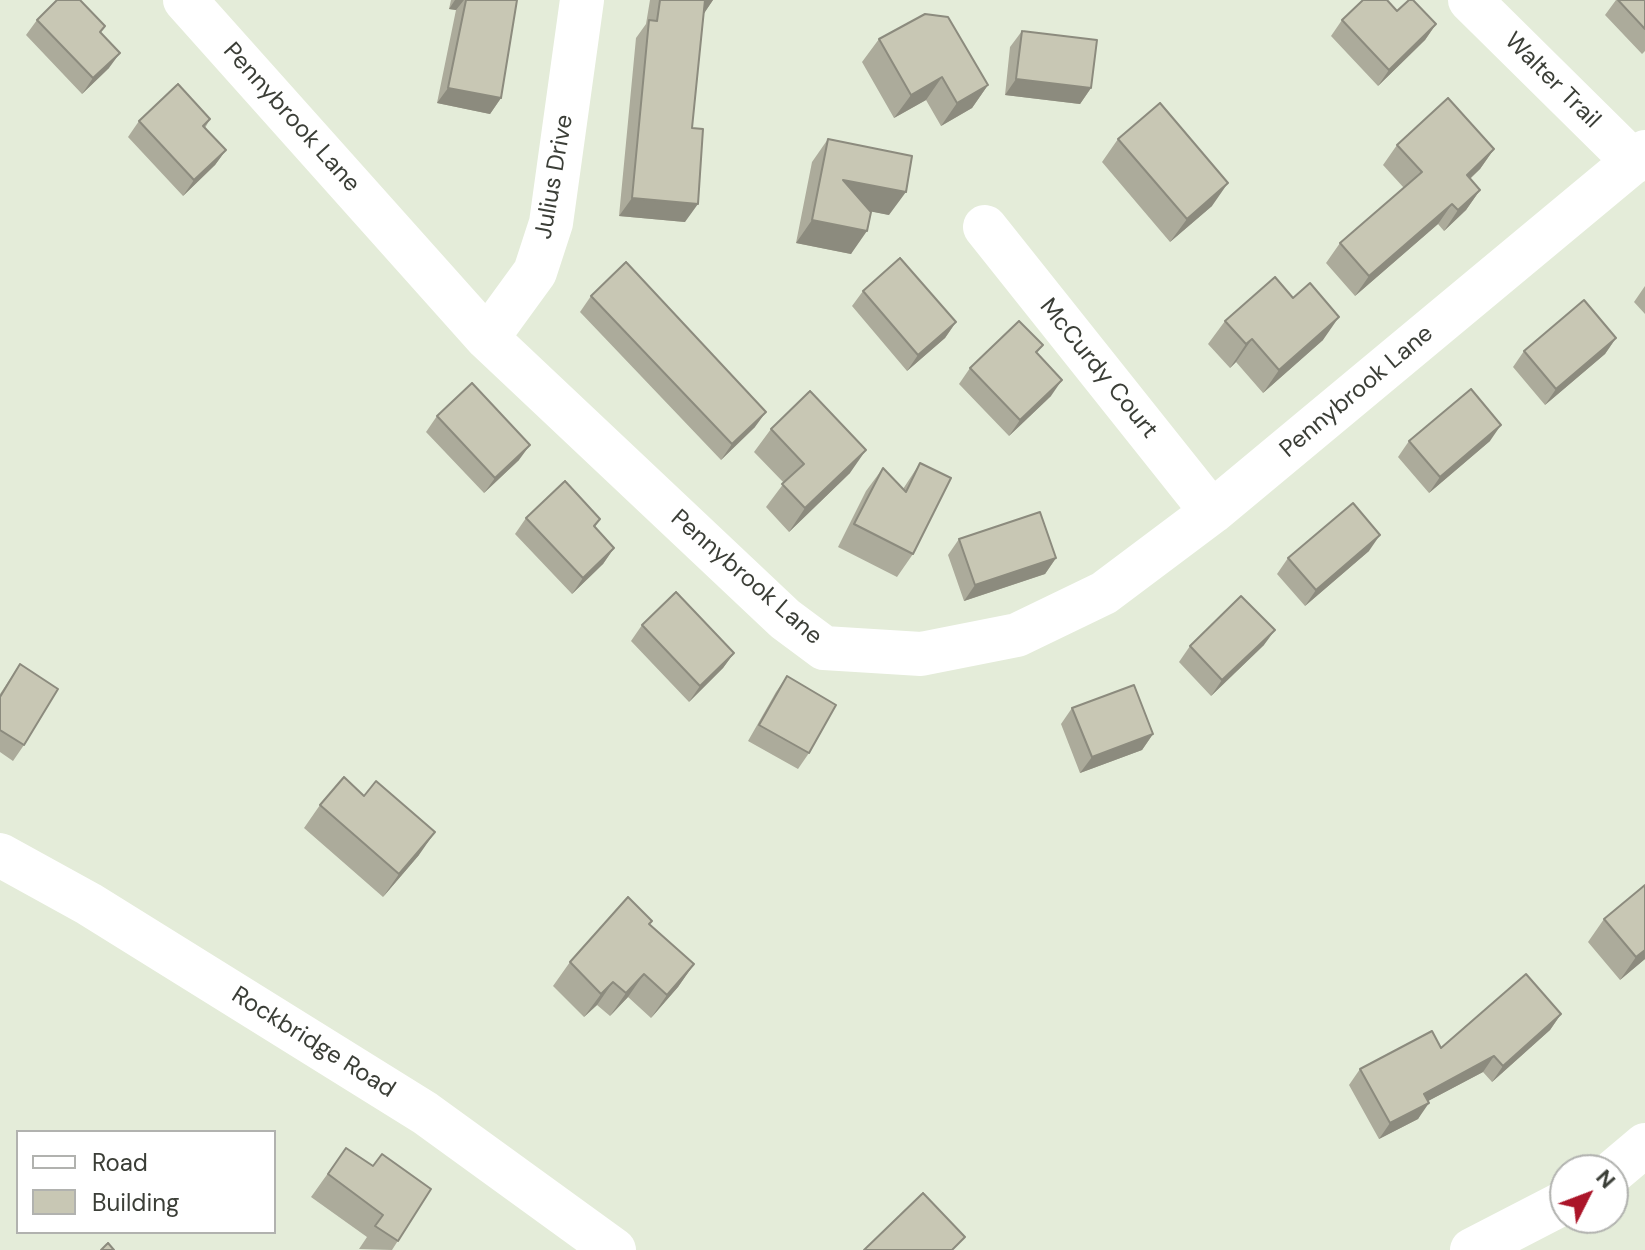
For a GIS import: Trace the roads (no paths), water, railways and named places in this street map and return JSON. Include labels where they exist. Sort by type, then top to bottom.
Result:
[{"type":"street","name":"Pennybrook Lane","points":[[185,0],[487,338],[785,619],[824,648],[921,654],[1017,635],[1104,593],[1212,512],[1639,157]]},
{"type":"street","name":"Julius Drive","points":[[487,338],[535,272],[551,223],[582,0]]},
{"type":"street","name":"Walter Trail","points":[[1470,0],[1639,157]]},
{"type":"street","name":"McCurdy Court","points":[[985,227],[1212,512]]},
{"type":"street","name":"Rockbridge Road","points":[[0,855],[89,904],[425,1113],[614,1250]]},
{"type":"street","points":[[1629,1158],[1645,1145]]},
{"type":"street","points":[[1472,1250],[1549,1210]]}]
